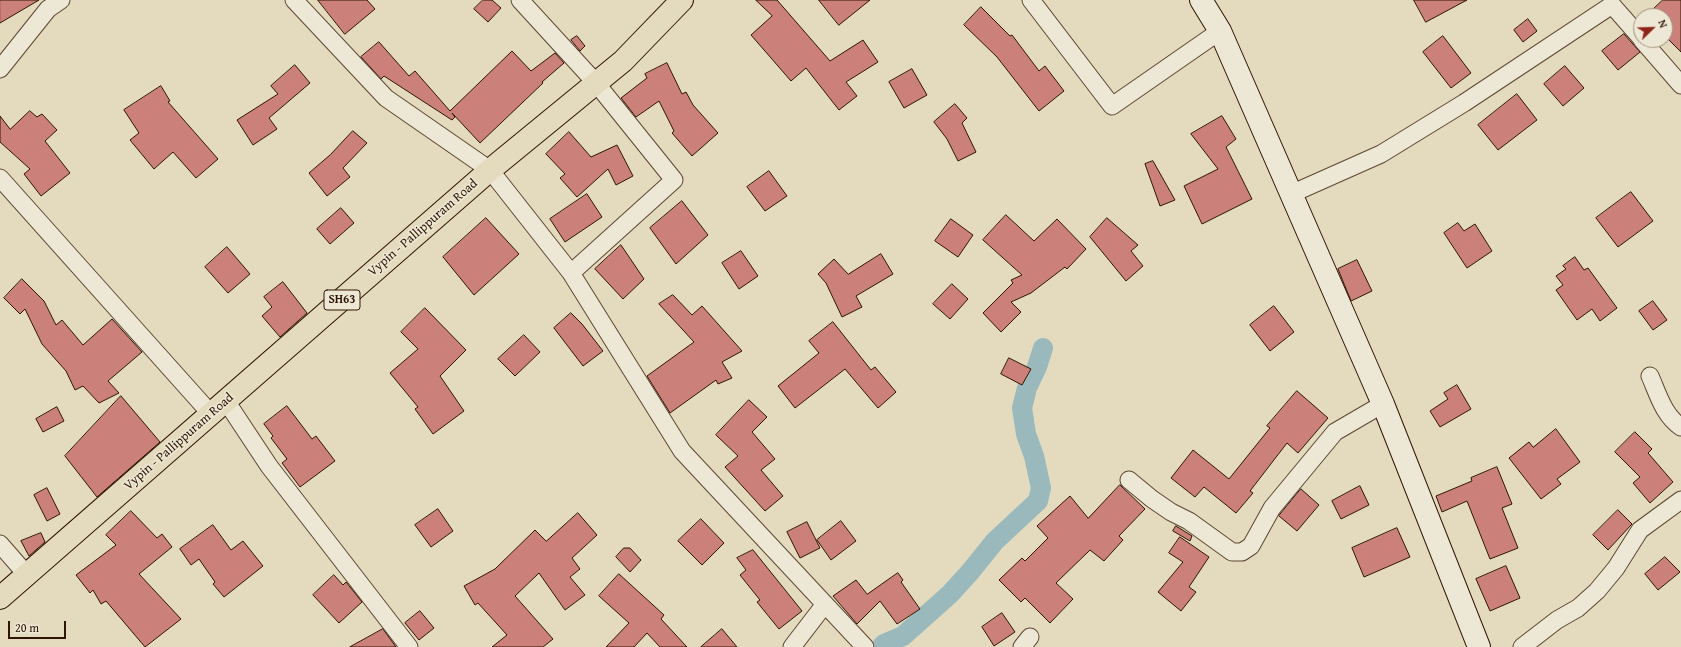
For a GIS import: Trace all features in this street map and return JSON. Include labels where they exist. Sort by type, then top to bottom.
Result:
[{"type":"main road","name":"Vypin - Pallippuram Road","points":[[0,598],[490,170],[623,61],[682,0]]},
{"type":"main road","points":[[1201,0],[1220,31],[1383,404],[1479,647]]},
{"type":"street","points":[[0,69],[48,9],[61,0]]},
{"type":"street","points":[[294,0],[386,98],[490,170],[571,273],[682,451],[865,647]]},
{"type":"street","points":[[520,0],[596,83],[674,180],[571,273]]},
{"type":"street","points":[[1031,0],[1112,106],[1220,31]]},
{"type":"street","points":[[1291,194],[1381,154],[1464,103],[1612,5],[1633,29]]},
{"type":"street","points":[[1650,48],[1681,85]]},
{"type":"street","points":[[0,178],[218,408],[270,466],[409,647]]},
{"type":"street","points":[[1650,376],[1666,411],[1675,423],[1681,427]]},
{"type":"street","points":[[1129,480],[1171,512],[1189,521],[1232,552],[1242,552],[1251,546],[1272,508],[1335,432],[1383,404]]},
{"type":"street","points":[[1522,647],[1557,620],[1578,608],[1597,591],[1616,568],[1640,530],[1681,500]]},
{"type":"street","points":[[0,544],[27,574]]},
{"type":"street","points":[[792,647],[825,604]]},
{"type":"building","points":[[0,0],[39,0],[0,23]]},
{"type":"building","points":[[318,0],[367,0],[375,9],[345,34]]},
{"type":"building","points":[[483,0],[492,0],[501,8],[488,22],[474,9]]},
{"type":"building","points":[[756,0],[777,0],[830,61],[863,40],[878,62],[846,82],[857,96],[839,110],[806,68],[791,81],[751,35],[772,16]]},
{"type":"building","points":[[819,0],[870,0],[839,25]]},
{"type":"building","points":[[1414,0],[1467,0],[1426,22]]},
{"type":"building","points":[[1663,0],[1681,0],[1681,52],[1673,44],[1673,8],[1654,8]]},
{"type":"building","points":[[981,7],[1010,36],[1012,35],[1039,71],[1045,66],[1064,91],[1039,111],[997,57],[964,25]]},
{"type":"building","points":[[1528,19],[1537,31],[1523,42],[1514,30]]},
{"type":"building","points":[[1624,34],[1633,44],[1633,48],[1636,48],[1640,52],[1618,70],[1602,51]]},
{"type":"building","points":[[577,36],[585,46],[580,51],[571,40]]},
{"type":"building","points":[[1443,36],[1471,73],[1451,88],[1423,52]]},
{"type":"building","points":[[379,42],[409,76],[415,71],[450,111],[512,51],[531,71],[555,53],[564,63],[542,82],[543,83],[480,143],[452,113],[455,117],[452,120],[384,76],[381,79],[361,57]]},
{"type":"building","points":[[667,63],[682,94],[686,92],[693,105],[718,133],[692,156],[672,133],[674,131],[659,101],[636,117],[621,98],[647,78],[645,74]]},
{"type":"building","points":[[295,65],[310,83],[269,118],[277,129],[253,145],[237,120],[278,94],[271,86]]},
{"type":"building","points":[[1565,66],[1584,88],[1563,106],[1544,84]]},
{"type":"building","points":[[912,69],[927,95],[904,108],[889,82]]},
{"type":"building","points":[[161,86],[170,101],[168,102],[218,159],[196,178],[173,152],[154,169],[130,140],[139,133],[124,110]]},
{"type":"building","points":[[1517,94],[1537,120],[1498,150],[1478,125]]},
{"type":"building","points":[[955,104],[967,118],[962,123],[976,152],[958,161],[947,139],[934,122]]},
{"type":"building","points":[[30,111],[37,117],[42,114],[57,130],[45,141],[70,173],[41,196],[24,174],[30,169],[0,142],[0,116],[10,129]]},
{"type":"building","points":[[1222,116],[1236,139],[1226,147],[1252,199],[1202,224],[1184,186],[1218,169],[1191,134]]},
{"type":"building","points":[[353,131],[367,143],[343,168],[350,177],[327,196],[309,173],[330,155]]},
{"type":"building","points":[[569,132],[591,157],[617,145],[633,176],[616,185],[608,169],[577,197],[560,178],[565,174],[546,154]]},
{"type":"building","points":[[1153,161],[1175,200],[1160,206],[1145,164]]},
{"type":"building","points":[[769,171],[787,196],[765,211],[747,187]]},
{"type":"building","points":[[1631,192],[1653,221],[1618,247],[1596,218]]},
{"type":"building","points":[[587,194],[602,217],[565,242],[550,219]]},
{"type":"building","points":[[682,201],[708,235],[676,264],[650,228]]},
{"type":"building","points":[[341,208],[354,223],[330,244],[317,229]]},
{"type":"building","points":[[1006,215],[1034,241],[1057,219],[1086,249],[1067,269],[1065,267],[1031,293],[1011,302],[1021,312],[1001,332],[983,313],[1013,283],[1011,280],[1022,275],[983,240]]},
{"type":"building","points":[[486,218],[519,254],[474,295],[443,257]]},
{"type":"building","points":[[1107,218],[1138,245],[1131,251],[1143,266],[1126,281],[1090,237]]},
{"type":"building","points":[[951,219],[973,235],[958,257],[935,241]]},
{"type":"building","points":[[1458,223],[1464,231],[1475,224],[1492,251],[1467,268],[1444,233]]},
{"type":"building","points":[[621,245],[644,279],[623,299],[595,269]]},
{"type":"building","points":[[227,247],[250,274],[228,293],[205,267]]},
{"type":"building","points":[[741,251],[758,276],[739,289],[722,263]]},
{"type":"building","points":[[881,254],[893,274],[856,296],[862,307],[842,317],[826,283],[818,274],[834,259],[848,274]]},
{"type":"building","points":[[1575,257],[1584,270],[1588,268],[1617,308],[1600,321],[1592,309],[1577,320],[1556,290],[1563,285],[1556,276],[1566,269],[1563,266]]},
{"type":"building","points":[[1357,260],[1372,291],[1351,301],[1338,269]]},
{"type":"building","points":[[22,279],[44,301],[56,325],[62,320],[83,345],[112,319],[142,352],[108,381],[119,393],[99,403],[83,386],[75,390],[66,371],[42,344],[25,309],[20,314],[4,298]]},
{"type":"building","points":[[283,282],[307,313],[280,337],[262,316],[272,307],[264,297]]},
{"type":"building","points":[[952,284],[968,299],[950,319],[933,304]]},
{"type":"building","points":[[673,295],[692,315],[702,306],[742,351],[722,362],[732,378],[718,384],[716,380],[670,413],[647,376],[694,342],[659,304]]},
{"type":"building","points":[[1653,301],[1667,320],[1653,330],[1639,311]]},
{"type":"building","points":[[1274,306],[1294,332],[1270,351],[1250,325]]},
{"type":"building","points":[[425,308],[466,350],[440,376],[464,411],[433,434],[415,409],[418,407],[390,373],[418,349],[401,332]]},
{"type":"building","points":[[571,313],[582,324],[603,351],[583,366],[554,328]]},
{"type":"building","points":[[833,322],[871,370],[875,367],[896,392],[878,408],[845,369],[795,408],[778,386],[819,353],[809,341]]},
{"type":"building","points":[[524,335],[540,352],[515,376],[498,359]]},
{"type":"building","points":[[1009,358],[1031,369],[1022,385],[1001,374]]},
{"type":"building","points":[[1457,385],[1471,409],[1440,427],[1430,411],[1448,399],[1444,393]]},
{"type":"building","points":[[1297,391],[1328,418],[1298,453],[1287,443],[1250,491],[1253,493],[1236,513],[1204,487],[1195,497],[1171,478],[1193,450],[1229,479],[1270,428],[1267,426]]},
{"type":"building","points":[[121,396],[160,442],[97,497],[65,456]]},
{"type":"building","points":[[749,400],[767,417],[752,432],[775,459],[761,470],[783,496],[765,511],[725,467],[738,456],[716,435]]},
{"type":"building","points":[[287,406],[312,439],[316,436],[335,461],[300,487],[282,463],[287,459],[271,438],[273,436],[264,424]]},
{"type":"building","points":[[57,407],[64,421],[43,432],[36,419]]},
{"type":"building","points":[[1556,429],[1580,462],[1557,479],[1561,484],[1541,499],[1509,458],[1529,442],[1533,447]]},
{"type":"building","points":[[1635,432],[1652,449],[1648,453],[1673,482],[1650,503],[1633,483],[1640,477],[1615,452]]},
{"type":"building","points":[[1497,467],[1512,504],[1502,508],[1518,548],[1490,559],[1467,501],[1442,512],[1436,496],[1472,481],[1471,478]]},
{"type":"building","points":[[1120,485],[1145,509],[1119,536],[1123,540],[1104,561],[1090,550],[1056,583],[1073,599],[1050,623],[1025,598],[1021,602],[999,580],[1022,558],[1025,561],[1048,538],[1037,526],[1070,496],[1088,518]]},
{"type":"building","points":[[1360,486],[1369,505],[1341,519],[1332,501]]},
{"type":"building","points":[[47,488],[60,514],[47,521],[34,495]]},
{"type":"building","points":[[1301,489],[1319,505],[1297,531],[1279,516]]},
{"type":"building","points":[[438,509],[453,531],[431,547],[415,525]]},
{"type":"building","points":[[1618,510],[1632,524],[1608,550],[1593,535]]},
{"type":"building","points":[[131,511],[157,538],[162,534],[172,547],[139,574],[181,619],[145,647],[106,601],[101,604],[93,590],[90,593],[76,575],[116,545],[106,535]]},
{"type":"building","points":[[578,513],[597,535],[572,558],[580,569],[570,577],[585,595],[565,610],[539,573],[515,596],[553,639],[543,647],[492,647],[507,635],[478,603],[475,605],[464,586],[495,569],[535,530],[546,541]]},
{"type":"building","points":[[701,519],[724,543],[702,565],[678,541]]},
{"type":"building","points":[[841,521],[856,541],[831,560],[817,540]]},
{"type":"building","points":[[807,522],[820,548],[800,558],[787,532]]},
{"type":"building","points":[[213,525],[231,550],[243,541],[263,566],[224,597],[213,584],[215,582],[199,559],[191,565],[180,549]]},
{"type":"building","points":[[1176,526],[1192,536],[1190,541],[1173,531]]},
{"type":"building","points":[[1397,528],[1410,557],[1364,577],[1352,548]]},
{"type":"building","points":[[41,533],[45,542],[29,556],[21,541]]},
{"type":"building","points":[[1180,537],[1209,557],[1189,587],[1196,592],[1181,611],[1158,592],[1183,562],[1169,553]]},
{"type":"building","points":[[624,548],[630,548],[641,560],[630,572],[616,557]]},
{"type":"building","points":[[753,550],[802,611],[779,629],[757,602],[760,600],[740,575],[746,570],[737,558]]},
{"type":"building","points":[[1665,557],[1680,572],[1658,590],[1645,574]]},
{"type":"building","points":[[1506,566],[1520,598],[1490,611],[1476,579]]},
{"type":"building","points":[[898,573],[903,580],[901,582],[920,609],[897,624],[880,601],[857,624],[833,596],[856,580],[867,594]]},
{"type":"building","points":[[619,574],[664,615],[661,619],[687,647],[660,647],[647,633],[634,647],[606,647],[629,623],[599,596]]},
{"type":"building","points":[[334,575],[343,585],[346,582],[362,602],[339,623],[313,595]]},
{"type":"building","points":[[420,611],[434,628],[419,640],[405,623]]},
{"type":"building","points":[[1002,613],[1015,632],[994,646],[982,627]]},
{"type":"building","points":[[383,629],[396,647],[350,647]]},
{"type":"building","points":[[722,629],[737,647],[701,647]]},
{"type":"waterway","points":[[881,647],[884,644],[903,636],[950,594],[995,541],[1038,501],[1041,488],[1034,456],[1026,434],[1022,408],[1027,388],[1037,367],[1043,348]]}]
